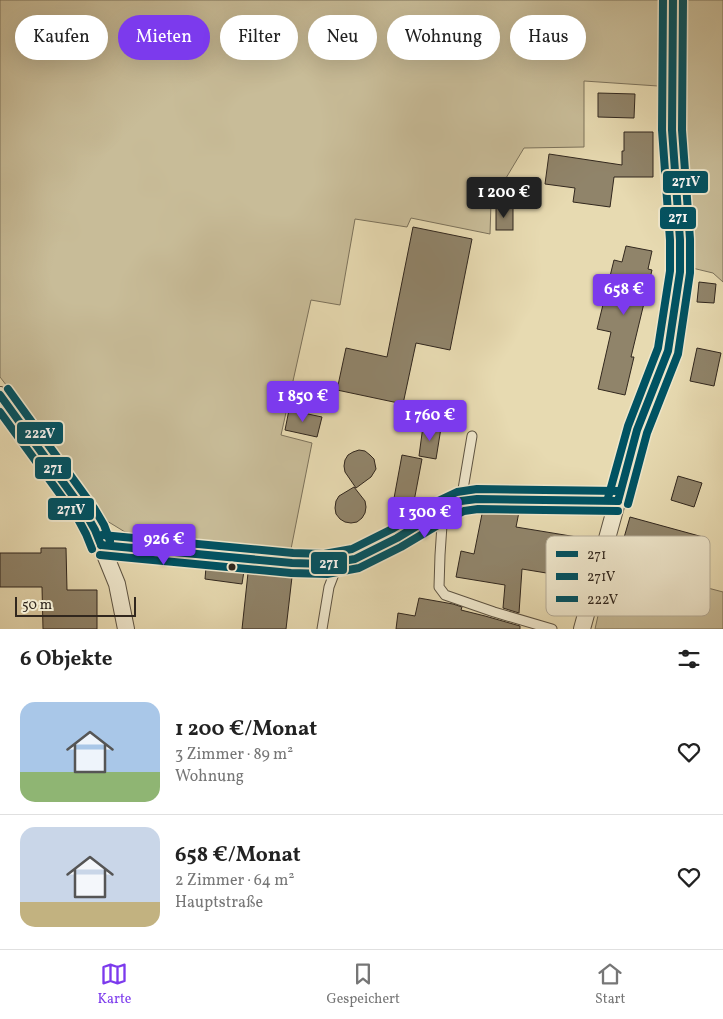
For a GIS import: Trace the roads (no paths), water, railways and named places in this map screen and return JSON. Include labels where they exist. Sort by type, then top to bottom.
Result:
[{"type":"street","points":[[608,536],[638,430],[668,351],[680,272],[680,240],[672,130],[672,0]]},
{"type":"street","points":[[0,395],[96,530],[117,584],[126,629]]},
{"type":"street","points":[[101,545],[325,564],[354,559],[397,538],[461,501],[477,499],[618,501]]},
{"type":"street","points":[[582,629],[586,616]]},
{"type":"lane","points":[[461,501],[472,436]]},
{"type":"lane","points":[[443,510],[439,587],[445,595],[552,629]]},
{"type":"lane","points":[[322,629],[329,588],[339,561]]}]
